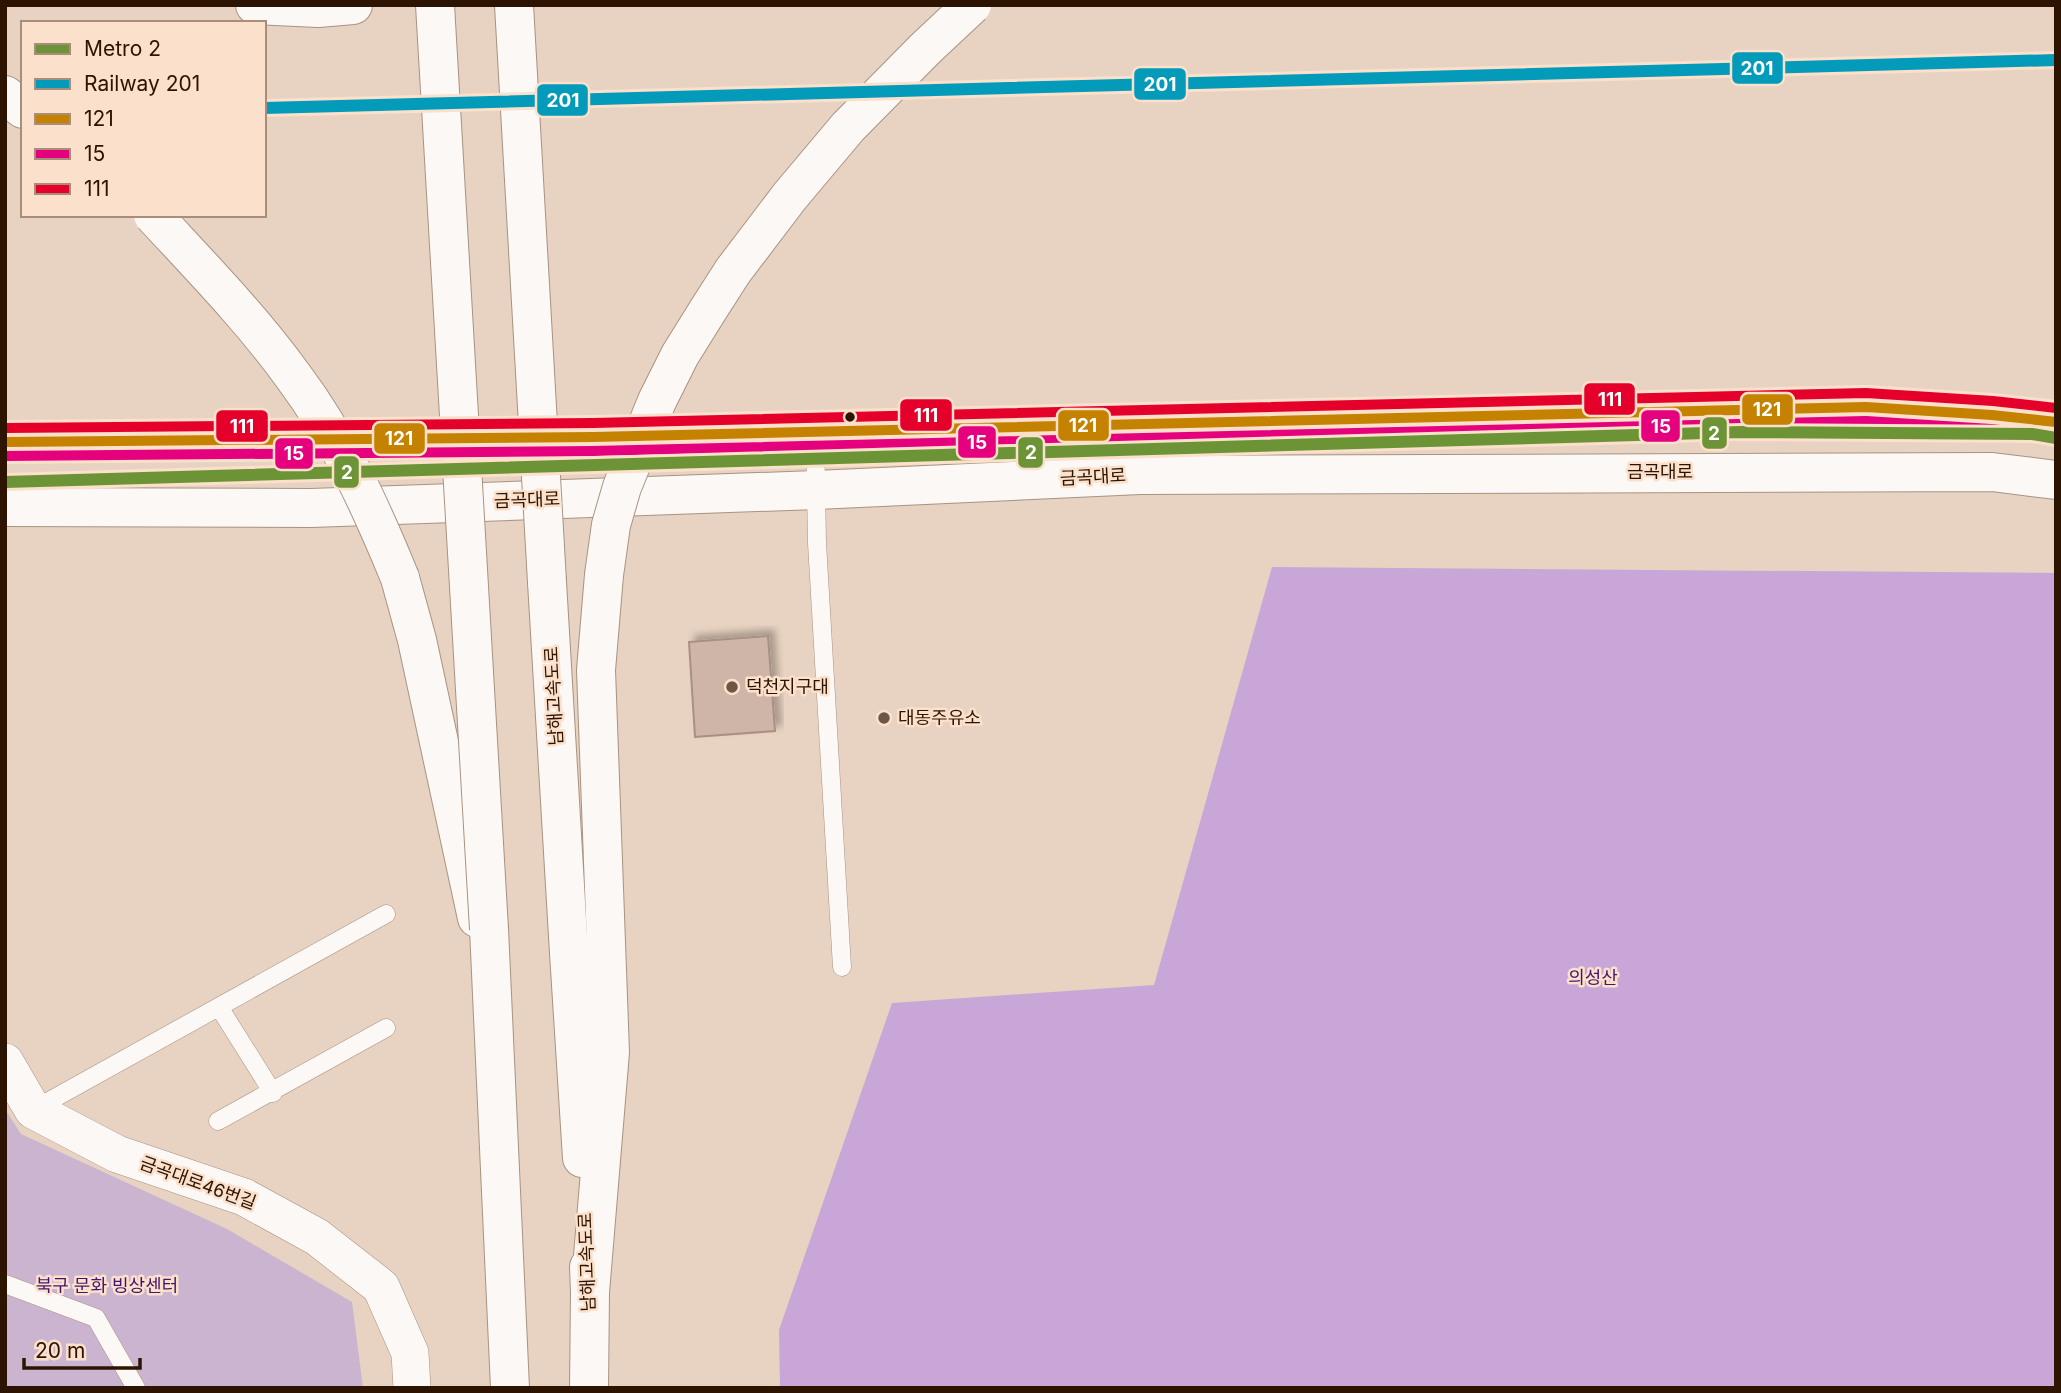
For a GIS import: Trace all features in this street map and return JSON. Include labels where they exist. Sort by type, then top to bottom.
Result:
[{"type":"main road","points":[[255,5],[318,8],[353,5]]},
{"type":"main road","points":[[435,5],[484,928],[492,985],[510,1388]]},
{"type":"main road","name":"남해고속도로","points":[[514,5],[590,1292],[589,1388]]},
{"type":"main road","points":[[590,1292],[610,1052],[596,670],[611,525],[622,487],[657,401],[680,355],[733,271],[790,196],[848,127],[972,5]]},
{"type":"main road","points":[[5,95],[21,107]]},
{"type":"main road","points":[[155,217],[238,307],[294,377],[338,446],[372,510],[400,578],[417,640],[484,928]]},
{"type":"main road","points":[[5,442],[593,437],[1866,407],[2056,422]]},
{"type":"main road","name":"금곡대로","points":[[5,506],[312,508],[1154,475],[1992,472],[2056,480]]},
{"type":"street","points":[[5,1062],[33,1110]]},
{"type":"street","name":"금곡대로46번길","points":[[33,1110],[117,1154],[244,1197],[317,1237],[381,1287],[411,1353],[412,1388]]},
{"type":"lane","points":[[815,432],[818,556],[842,967]]},
{"type":"lane","points":[[33,1110],[386,914]]},
{"type":"lane","points":[[219,1007],[272,1093]]},
{"type":"lane","points":[[218,1121],[386,1028]]},
{"type":"lane","points":[[5,1284],[96,1318],[136,1388]]},
{"type":"green space","name":"의성산","points":[[1272,567],[2056,573],[2056,1388],[780,1388],[779,1330],[892,1003],[1154,985]]},
{"type":"green space","name":"북구 문화 빙상센터","points":[[5,1109],[21,1134],[227,1229],[352,1302],[363,1388],[5,1388]]},
{"type":"building","name":"덕천지구대","points":[[768,636],[775,731],[695,737],[689,642]]},
{"type":"metro line","name":"2","points":[[5,482],[1741,432],[2032,434],[2056,438]]},
{"type":"rail line","name":"201","points":[[266,108],[2056,60]]},
{"type":"transit line","name":"111","points":[[5,428],[593,423],[1866,393],[2056,408]]},
{"type":"transit line","name":"121","points":[[5,442],[593,437],[1866,407],[2056,422]]},
{"type":"transit line","name":"15","points":[[5,456],[593,451],[1866,421],[2054,436]]},
{"type":"place","name":"덕천지구대","points":[[732,687]]},
{"type":"place","name":"대동주유소","points":[[884,718]]}]
